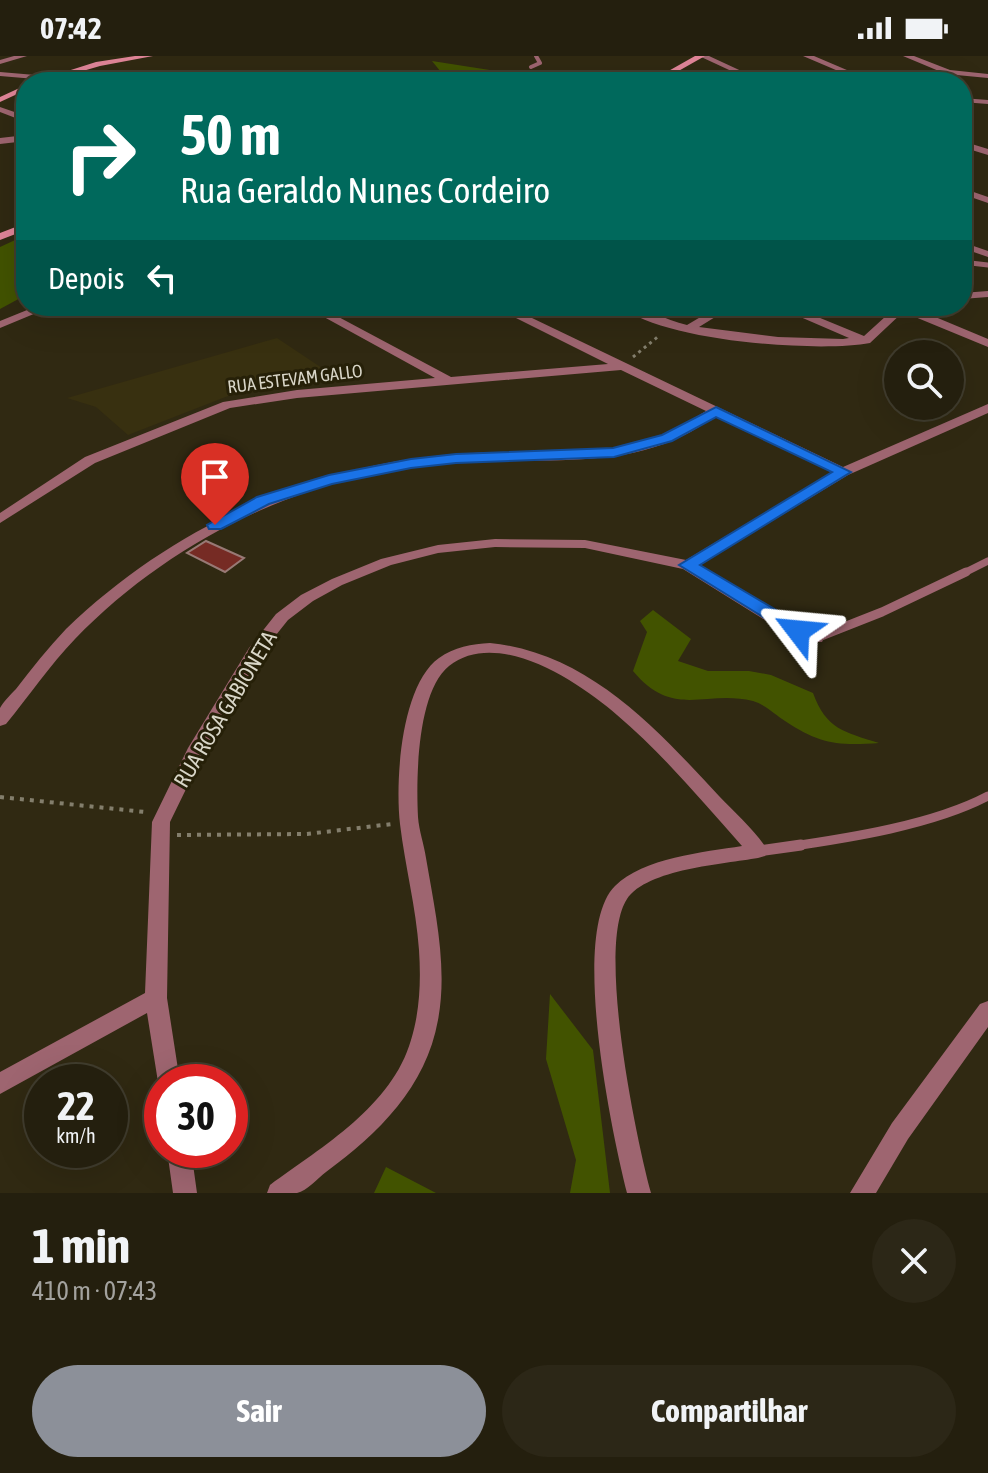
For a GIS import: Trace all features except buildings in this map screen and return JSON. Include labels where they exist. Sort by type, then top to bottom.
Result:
[{"type":"main road","points":[[70,72],[149,56]]},
{"type":"main road","points":[[672,72],[702,56]]},
{"type":"street","points":[[0,62],[23,56]]},
{"type":"street","points":[[702,56],[738,72]]},
{"type":"street","points":[[807,56],[846,72]]},
{"type":"street","points":[[907,56],[949,72]]},
{"type":"street","points":[[0,325],[22,316]]},
{"type":"street","points":[[329,316],[450,381]]},
{"type":"street","points":[[519,316],[843,472]]},
{"type":"street","points":[[644,316],[688,329],[815,342],[866,341],[893,316]]},
{"type":"street","points":[[688,329],[710,316]]},
{"type":"street","points":[[805,316],[866,341]]},
{"type":"street","points":[[924,316],[988,343]]},
{"type":"street","name":"RUA ESTEVAM GALLO","points":[[0,519],[90,460],[227,405],[297,394],[622,366]]},
{"type":"street","points":[[688,565],[843,472],[988,408]]},
{"type":"street","points":[[0,720],[76,629],[120,591],[195,536],[263,501],[329,480],[411,464],[456,459],[614,453],[667,438],[716,411]]},
{"type":"street","name":"RUA ROSA GABIONETA","points":[[166,1064],[156,998],[159,835],[164,813],[197,748],[257,648],[282,617],[307,598],[386,562],[438,549],[495,543],[585,544],[688,565],[771,617],[816,638]]},
{"type":"street","points":[[279,1193],[381,1112],[414,1064],[422,1041],[430,1002],[431,955],[409,822],[410,766],[417,713],[429,682],[442,664],[461,653],[497,649],[544,660],[576,676],[621,711],[666,753],[758,851]]},
{"type":"street","points":[[639,1193],[622,1125],[608,1005],[606,924],[611,906],[632,883],[657,872],[758,851]]},
{"type":"street","points":[[0,1084],[156,998]]},
{"type":"street","points":[[862,1193],[900,1131],[988,1010]]},
{"type":"street","points":[[182,1168],[185,1193]]},
{"type":"lane","points":[[531,67],[540,63],[536,56]]},
{"type":"lane","points":[[816,638],[868,618],[988,561]]},
{"type":"lane","points":[[758,851],[842,839],[965,808],[988,796]]},
{"type":"path","points":[[622,366],[671,326]]},
{"type":"path","points":[[0,797],[164,813]]},
{"type":"path","points":[[159,835],[307,834],[409,822]]},
{"type":"shaded area","points":[[277,338],[337,378],[228,396],[128,435],[96,407],[67,398]]},
{"type":"green space","points":[[432,61],[503,72],[441,72]]},
{"type":"green space","points":[[16,240],[16,300],[0,309],[0,247]]},
{"type":"green space","points":[[653,610],[691,639],[678,661],[708,671],[749,671],[771,675],[813,693],[830,722],[856,736],[879,743],[852,744],[819,739],[753,701],[736,698],[690,700],[662,695],[633,671],[647,632],[640,621]]},
{"type":"green space","points":[[550,994],[593,1050],[610,1193],[570,1193],[576,1160],[546,1059]]},
{"type":"green space","points":[[386,1167],[436,1193],[374,1193]]},
{"type":"route","points":[[215,525],[263,501],[329,480],[411,464],[456,459],[614,453],[667,438],[716,411],[843,472],[688,565],[798,631]]}]
